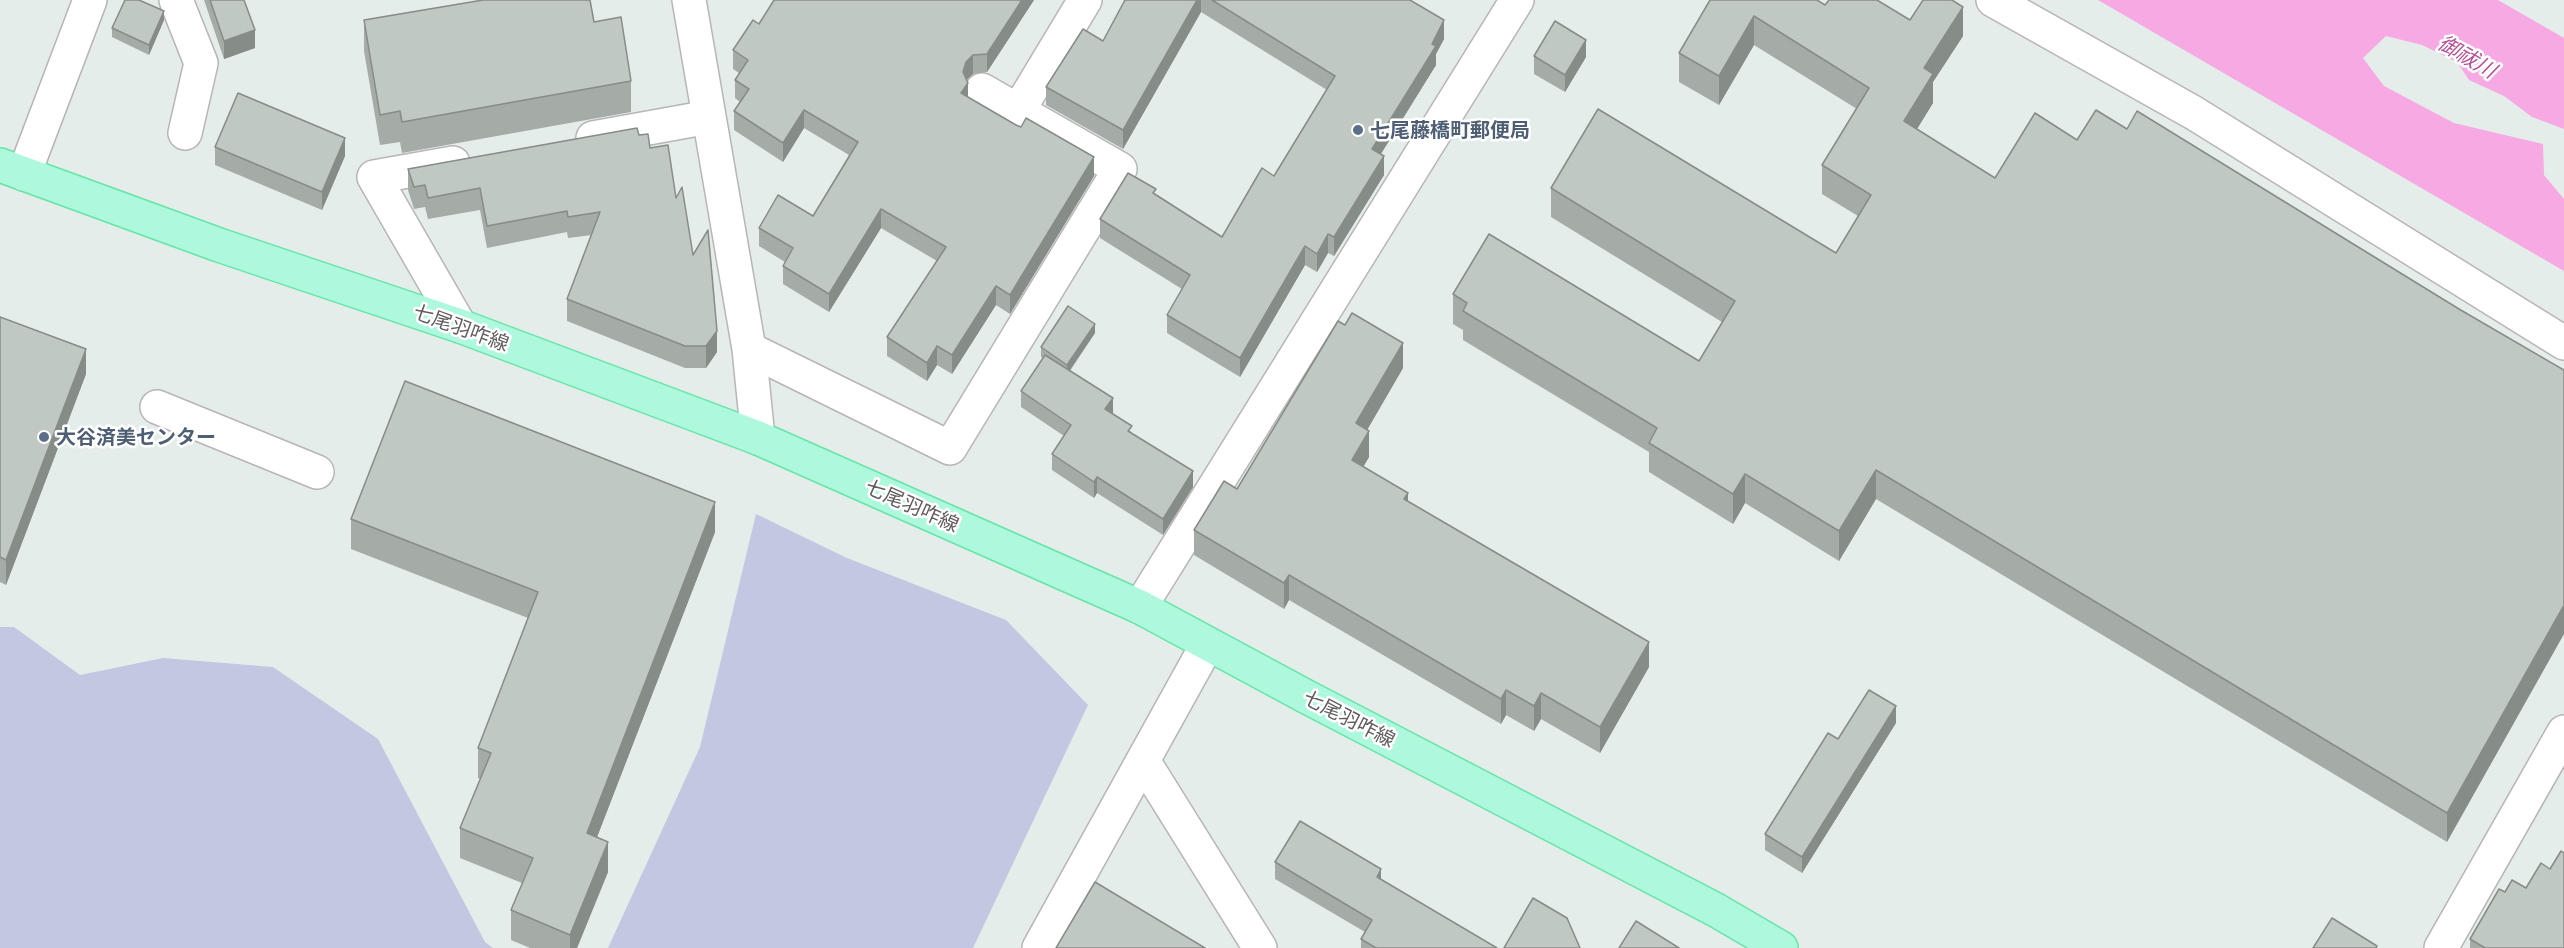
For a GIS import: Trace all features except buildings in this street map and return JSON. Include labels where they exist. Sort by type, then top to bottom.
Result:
[{"type":"main road","name":"七尾羽咋線","points":[[12,170],[219,245],[460,326],[758,438],[1140,607],[1207,645],[1705,904],[1781,948]]},
{"type":"street","points":[[12,170],[90,0]]},
{"type":"street","points":[[176,0],[201,63],[185,133]]},
{"type":"street","points":[[689,0],[749,349],[758,438]]},
{"type":"street","points":[[1018,111],[1085,0]]},
{"type":"street","points":[[1140,607],[1517,0]]},
{"type":"street","points":[[1993,0],[2194,113],[2564,343]]},
{"type":"street","points":[[749,349],[950,448],[1120,169],[982,90]]},
{"type":"street","points":[[559,144],[709,117]]},
{"type":"street","points":[[460,326],[374,177],[478,158]]},
{"type":"street","points":[[157,407],[317,472]]},
{"type":"street","points":[[1039,948],[1207,645]]},
{"type":"street","points":[[2441,948],[2564,732]]},
{"type":"street","points":[[1144,762],[1260,948]]},
{"type":"shaded area","points":[[756,514],[847,558],[1006,620],[1088,705],[973,948],[608,948],[700,747]]},
{"type":"shaded area","points":[[0,627],[14,627],[80,675],[163,658],[273,667],[378,739],[485,942],[493,948],[0,948]]},
{"type":"water","name":"御祓川","points":[[2098,0],[2498,0],[2564,38],[2564,129],[2532,117],[2504,96],[2469,80],[2457,62],[2422,45],[2386,36],[2363,58],[2384,86],[2454,123],[2543,144],[2544,175],[2564,199],[2564,271]]},
{"type":"place","name":"七尾藤橋町郵便局","points":[[1358,130]]},
{"type":"place","name":"大谷済美センター","points":[[44,437]]}]
